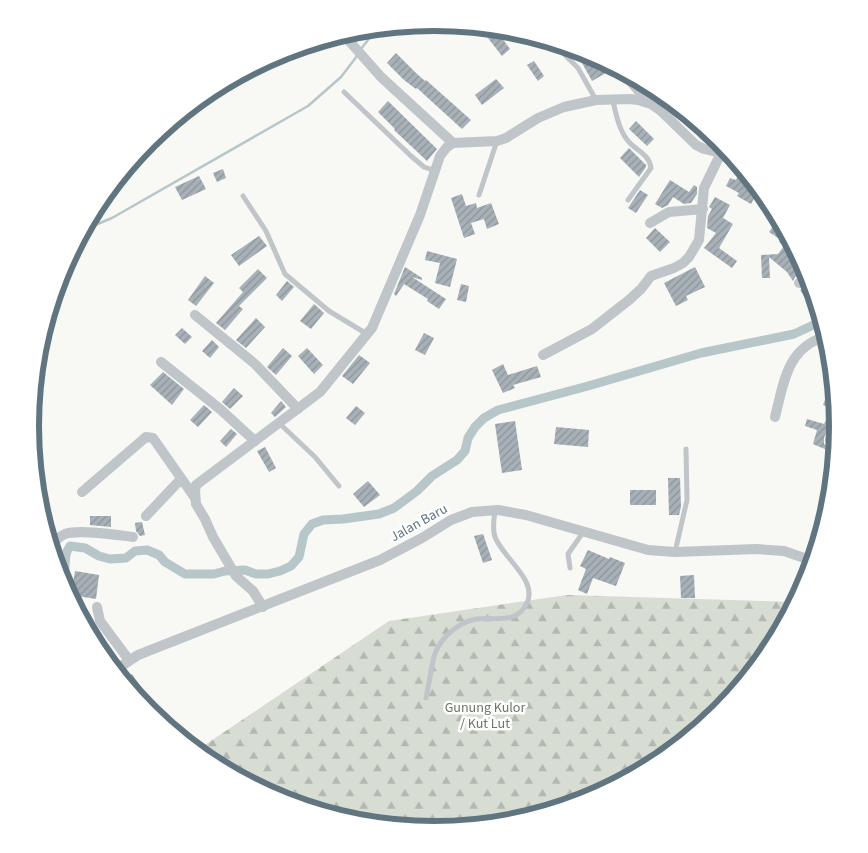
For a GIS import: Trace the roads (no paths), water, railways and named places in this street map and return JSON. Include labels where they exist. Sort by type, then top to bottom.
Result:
[{"type":"street","points":[[349,41],[381,77],[453,143]]},
{"type":"street","points":[[635,86],[651,104],[696,145],[712,152],[718,152]]},
{"type":"street","points":[[194,498],[196,485],[320,392],[367,334],[420,215],[440,156],[447,147],[453,143],[497,142],[538,118],[564,107],[596,100],[638,100],[651,104]]},
{"type":"street","points":[[543,355],[592,329],[629,300],[651,276],[683,263],[699,240],[704,188],[723,157]]},
{"type":"street","points":[[650,222],[668,212],[702,209]]},
{"type":"street","points":[[195,315],[255,364],[298,409]]},
{"type":"street","points":[[775,417],[790,364],[802,348],[819,338]]},
{"type":"street","points":[[161,362],[220,409],[255,441]]},
{"type":"street","points":[[82,492],[146,436],[150,436],[194,498],[236,576],[253,591],[263,608]]},
{"type":"street","points":[[146,516],[181,479]]},
{"type":"street","name":"Jalan Baru","points":[[119,666],[128,660],[380,560],[456,517],[472,512],[495,510],[526,515],[648,550],[675,552],[756,549],[784,551],[806,558]]},
{"type":"street","points":[[56,541],[66,534],[78,532],[133,537]]},
{"type":"street","points":[[97,607],[100,620],[128,660]]},
{"type":"lane","points":[[563,53],[578,68],[596,100]]},
{"type":"lane","points":[[344,92],[411,156],[424,166],[436,171]]},
{"type":"lane","points":[[613,101],[624,135],[628,141],[648,158],[652,168],[628,200]]},
{"type":"lane","points":[[479,195],[497,142]]},
{"type":"lane","points":[[243,196],[266,231],[285,274],[329,311],[367,334]]},
{"type":"lane","points":[[279,423],[315,457],[339,486]]},
{"type":"lane","points":[[675,552],[687,500],[686,449]]},
{"type":"lane","points":[[426,698],[434,656],[445,637],[464,623],[478,619],[500,620],[510,617],[523,609],[529,598],[529,588],[525,579],[505,553],[495,536],[495,510]]},
{"type":"lane","points":[[570,568],[568,554],[584,531]]},
{"type":"waterway","points":[[361,49],[370,37]]},
{"type":"waterway","points":[[94,225],[112,218],[308,106],[341,77],[357,56]]},
{"type":"waterway","points":[[65,568],[67,550],[70,546],[85,548],[99,556],[110,559],[126,558],[135,551],[147,550],[159,555],[165,562],[185,574],[214,574],[225,571],[245,570],[256,574],[268,574],[280,571],[291,566],[299,557],[304,534],[312,524],[323,520],[379,514],[394,508],[417,491],[432,476],[457,460],[465,451],[468,438],[475,427],[484,418],[498,410],[701,353],[794,334],[816,324]]},
{"type":"park label","name":"Gunung Kulor / Kut Lut","points":[[485,716]]}]
